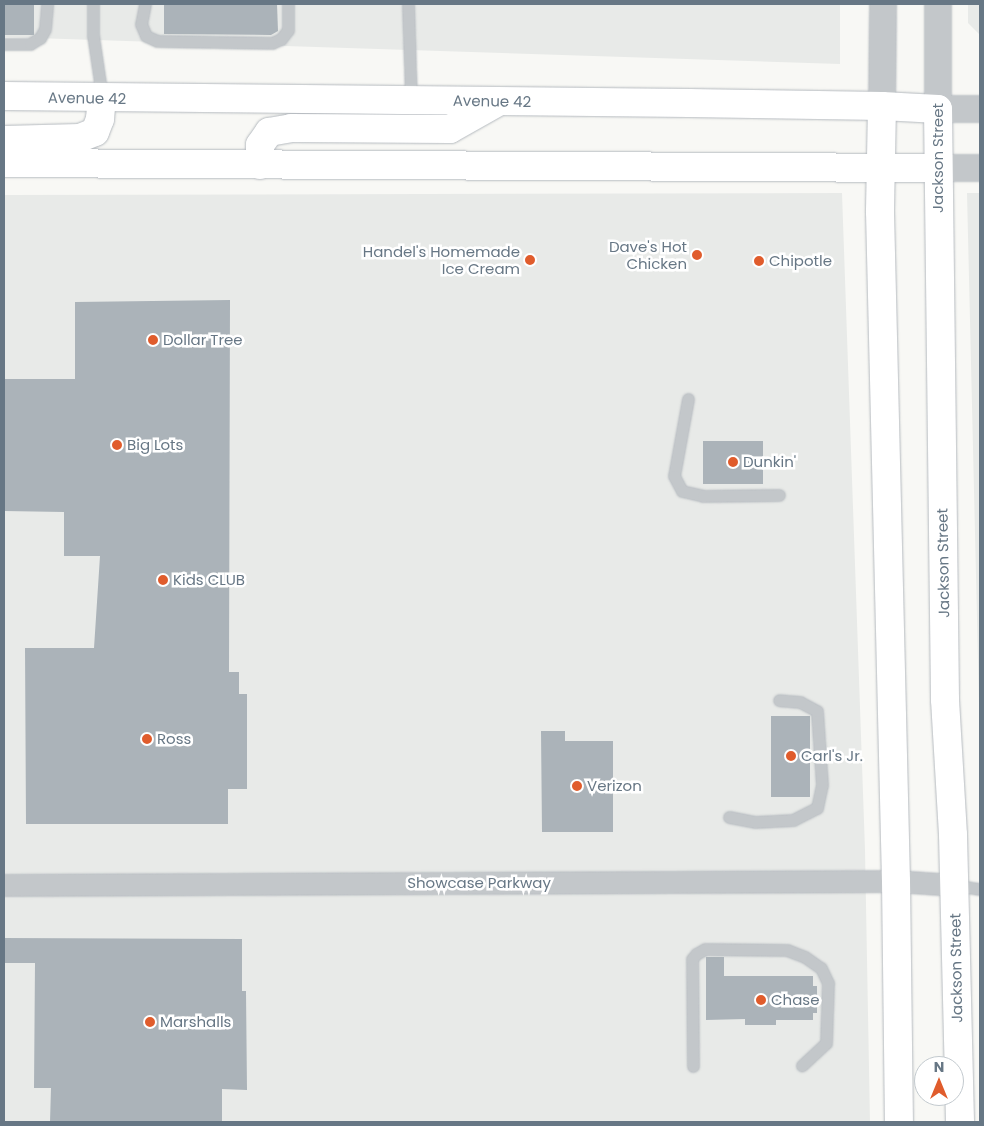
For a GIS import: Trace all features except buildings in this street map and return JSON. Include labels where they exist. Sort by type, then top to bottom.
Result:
[{"type":"main road","name":"Avenue 42","points":[[4,96],[882,106],[938,109]]},
{"type":"main road","points":[[4,140],[80,138],[95,132],[100,119],[102,98]]},
{"type":"main road","points":[[260,164],[260,145],[269,132],[291,128],[450,129],[498,102]]},
{"type":"main road","points":[[882,106],[880,212],[896,881],[899,1122]]},
{"type":"main road","name":"Jackson Street","points":[[938,109],[945,700],[967,887],[960,1122]]},
{"type":"main road","points":[[4,164],[938,168]]},
{"type":"street","points":[[882,106],[883,4]]},
{"type":"street","name":"Jackson Street","points":[[938,4],[938,109]]},
{"type":"street","name":"Avenue 42","points":[[938,109],[980,109]]},
{"type":"street","points":[[938,168],[980,168]]},
{"type":"street","name":"Showcase Parkway","points":[[4,885],[896,881],[967,887]]},
{"type":"lane","points":[[4,44],[30,44],[40,38],[45,29],[47,4]]},
{"type":"lane","points":[[93,4],[93,35],[102,98]]},
{"type":"lane","points":[[145,4],[141,24],[146,36],[157,41],[263,43],[272,43],[281,39],[288,30],[288,4]]},
{"type":"lane","points":[[408,4],[411,100]]},
{"type":"lane","points":[[688,399],[674,476],[682,490],[703,496],[779,495]]},
{"type":"lane","points":[[729,817],[755,822],[792,820],[817,808],[822,785],[817,711],[800,702],[779,700]]},
{"type":"lane","points":[[693,1066],[692,959],[696,954],[705,949],[787,950],[805,957],[821,968],[828,983],[826,1043],[802,1065]]},
{"type":"shaded area","points":[[4,4],[840,4],[840,64],[4,37]]},
{"type":"shaded area","points":[[968,4],[980,4],[980,35],[968,23]]},
{"type":"shaded area","points":[[842,193],[865,850],[870,1122],[4,1122],[4,195]]},
{"type":"shaded area","points":[[967,193],[980,193],[980,746]]},
{"type":"place","name":"Dave's Hot Chicken","points":[[697,255]]},
{"type":"place","name":"Handel's Homemade Ice Cream","points":[[530,260]]},
{"type":"place","name":"Chipotle","points":[[759,261]]},
{"type":"place","name":"Dollar Tree","points":[[153,340]]},
{"type":"place","name":"Big Lots","points":[[117,445]]},
{"type":"place","name":"Dunkin'","points":[[733,462]]},
{"type":"place","name":"Kids CLUB","points":[[163,580]]},
{"type":"place","name":"Ross","points":[[147,739]]},
{"type":"place","name":"Carl's Jr.","points":[[791,756]]},
{"type":"place","name":"Verizon","points":[[577,786]]},
{"type":"place","name":"Chase","points":[[761,1000]]},
{"type":"place","name":"Marshalls","points":[[150,1022]]}]
